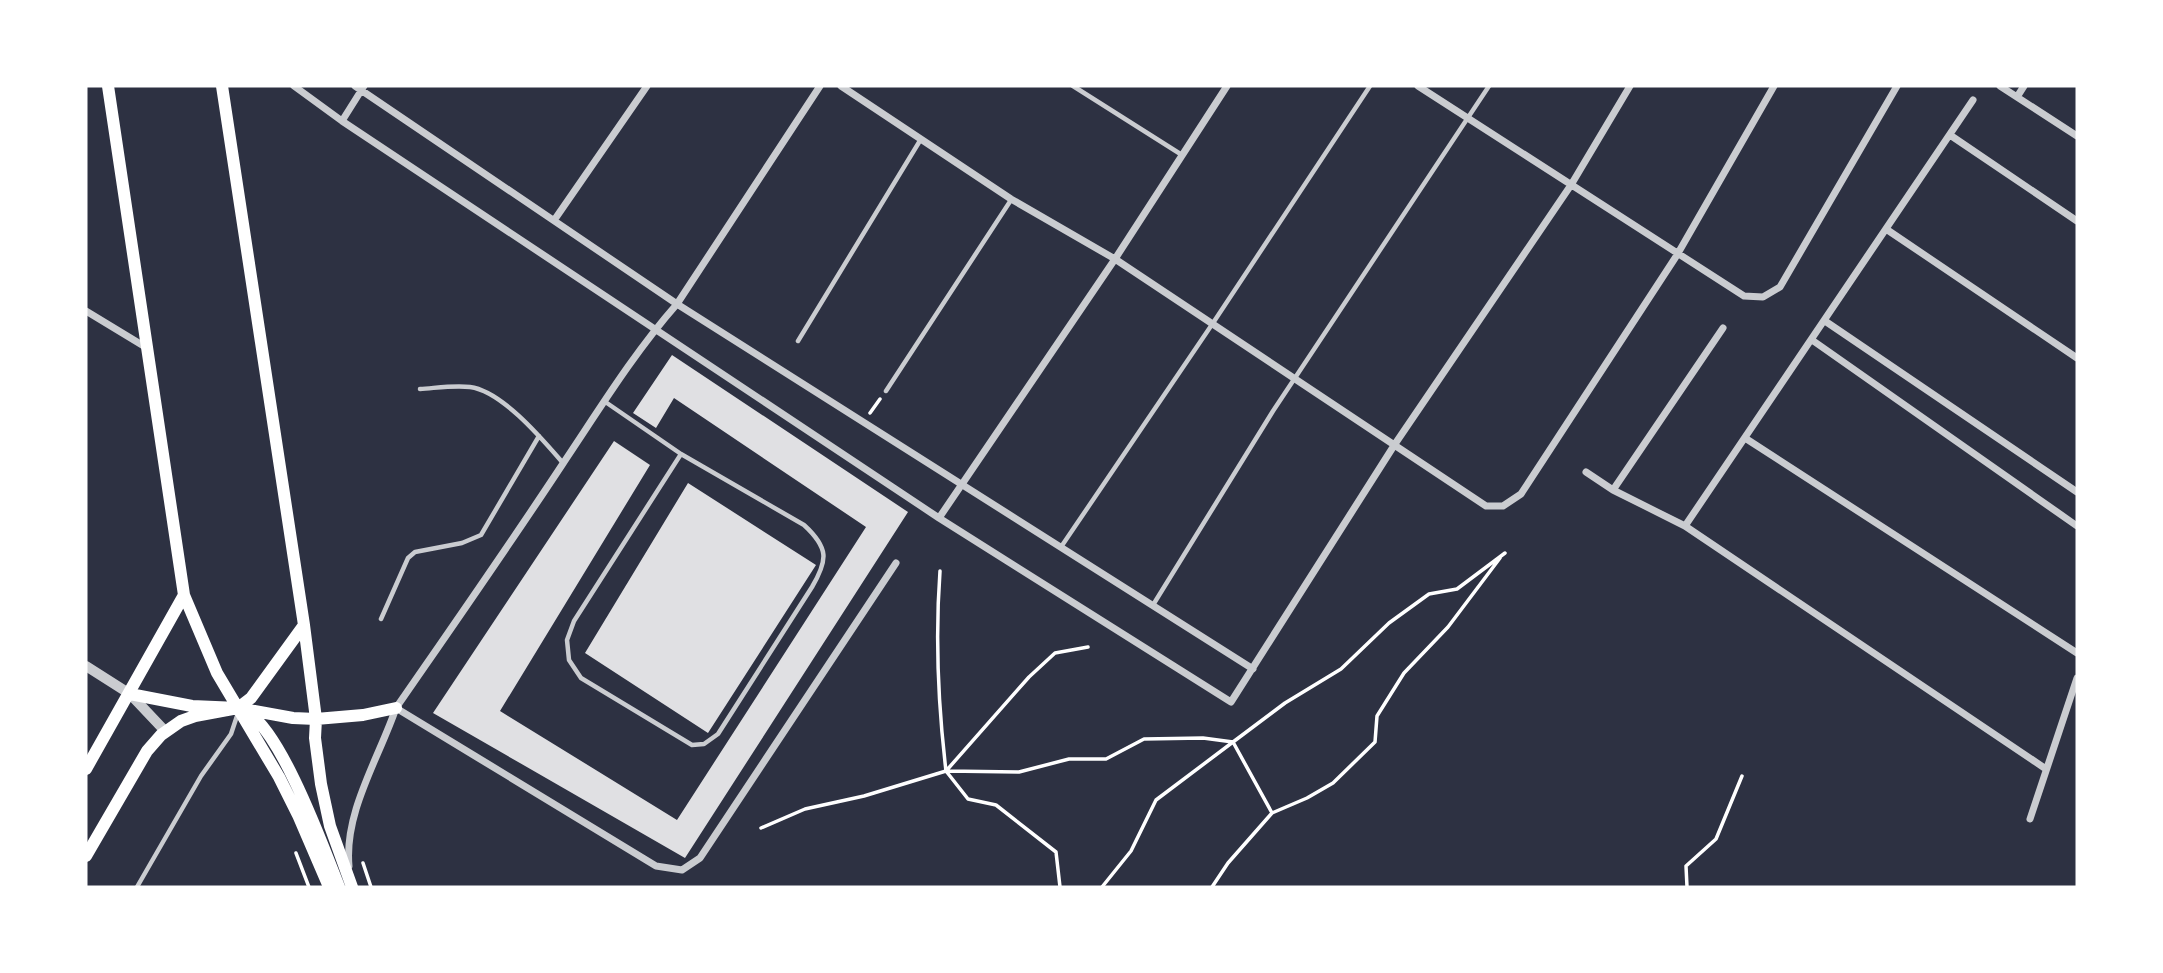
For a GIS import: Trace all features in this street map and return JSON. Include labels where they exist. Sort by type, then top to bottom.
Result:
[{"type":"main road","points":[[108,86],[184,595],[217,673],[279,776],[299,815],[329,887]]},
{"type":"main road","points":[[222,86],[304,625],[321,784],[347,885]]},
{"type":"main road","points":[[86,769],[184,595]]},
{"type":"main road","points":[[86,856],[147,751],[165,731],[195,716],[238,708],[251,698],[304,625]]},
{"type":"main road","points":[[130,694],[192,706],[238,708],[286,718],[316,719],[363,715],[396,708]]},
{"type":"main road","points":[[238,708],[250,714],[265,728],[283,759],[321,842],[347,885]]},
{"type":"street","points":[[293,86],[939,518],[1231,702],[1395,444],[1571,185],[1630,86]]},
{"type":"street","points":[[555,219],[647,86]]},
{"type":"street","points":[[347,885],[350,835],[364,788],[396,708],[603,401],[656,328],[677,304],[820,86]]},
{"type":"street","points":[[841,86],[1011,199],[1115,258],[1486,506],[1503,506],[1521,494],[1677,255],[1774,86]]},
{"type":"street","points":[[939,518],[1115,258],[1227,86]]},
{"type":"street","points":[[1418,86],[1744,296],[1763,297],[1780,287],[1898,86]]},
{"type":"street","points":[[2000,86],[2077,136]]},
{"type":"street","points":[[2017,97],[2024,86]]},
{"type":"street","points":[[342,121],[360,87],[677,304],[1253,669]]},
{"type":"street","points":[[1685,526],[1973,100]]},
{"type":"street","points":[[1950,135],[2077,221]]},
{"type":"street","points":[[1886,229],[2077,358]]},
{"type":"street","points":[[86,311],[147,348]]},
{"type":"street","points":[[1825,321],[2077,492]]},
{"type":"street","points":[[1614,490],[1723,328]]},
{"type":"street","points":[[1812,340],[2077,526]]},
{"type":"street","points":[[1745,438],[2077,653]]},
{"type":"street","points":[[1586,471],[1614,490],[1685,526],[2046,769]]},
{"type":"street","points":[[396,708],[656,866],[682,870],[700,858],[896,563]]},
{"type":"street","points":[[86,666],[130,694],[165,731]]},
{"type":"street","points":[[2030,820],[2077,678]]},
{"type":"lane","points":[[1073,86],[1182,156]]},
{"type":"lane","points":[[1061,548],[1370,86]]},
{"type":"lane","points":[[1152,606],[1295,377],[1489,86]]},
{"type":"lane","points":[[798,341],[922,138]]},
{"type":"lane","points":[[886,391],[1011,199]]},
{"type":"lane","points":[[420,389],[470,387],[484,391],[496,398],[539,436],[563,463]]},
{"type":"lane","points":[[603,401],[681,454],[804,525],[818,538],[824,553],[824,567],[718,734],[704,744],[692,745],[581,678],[569,660],[567,640],[574,621],[681,454]]},
{"type":"lane","points":[[381,619],[408,558],[415,552],[462,543],[481,535],[539,436]]},
{"type":"lane","points":[[137,887],[201,776],[231,734],[238,708]]},
{"type":"path","points":[[863,424],[886,391]]},
{"type":"path","points":[[1102,887],[1131,851],[1156,800],[1284,703],[1340,669],[1389,623],[1429,594],[1457,589],[1505,553],[1448,627],[1404,673],[1377,716],[1375,742],[1333,783],[1272,813],[1228,863],[1212,887]]},
{"type":"path","points":[[940,572],[936,621],[938,705],[946,771],[968,799],[996,805],[1056,852],[1060,887]]},
{"type":"path","points":[[946,771],[1029,677],[1055,653],[1088,647]]},
{"type":"path","points":[[761,828],[805,809],[864,796],[946,771],[1019,772],[1069,759],[1106,759],[1143,739],[1203,738],[1233,742]]},
{"type":"path","points":[[1233,742],[1272,813]]},
{"type":"path","points":[[1687,887],[1686,866],[1716,839],[1742,776]]},
{"type":"building","points":[[672,355],[908,512],[685,858],[433,713],[614,441],[650,465],[500,711],[677,820],[866,527],[674,398],[656,428],[633,413]]},
{"type":"building","points":[[688,483],[816,565],[708,733],[585,653]]}]
